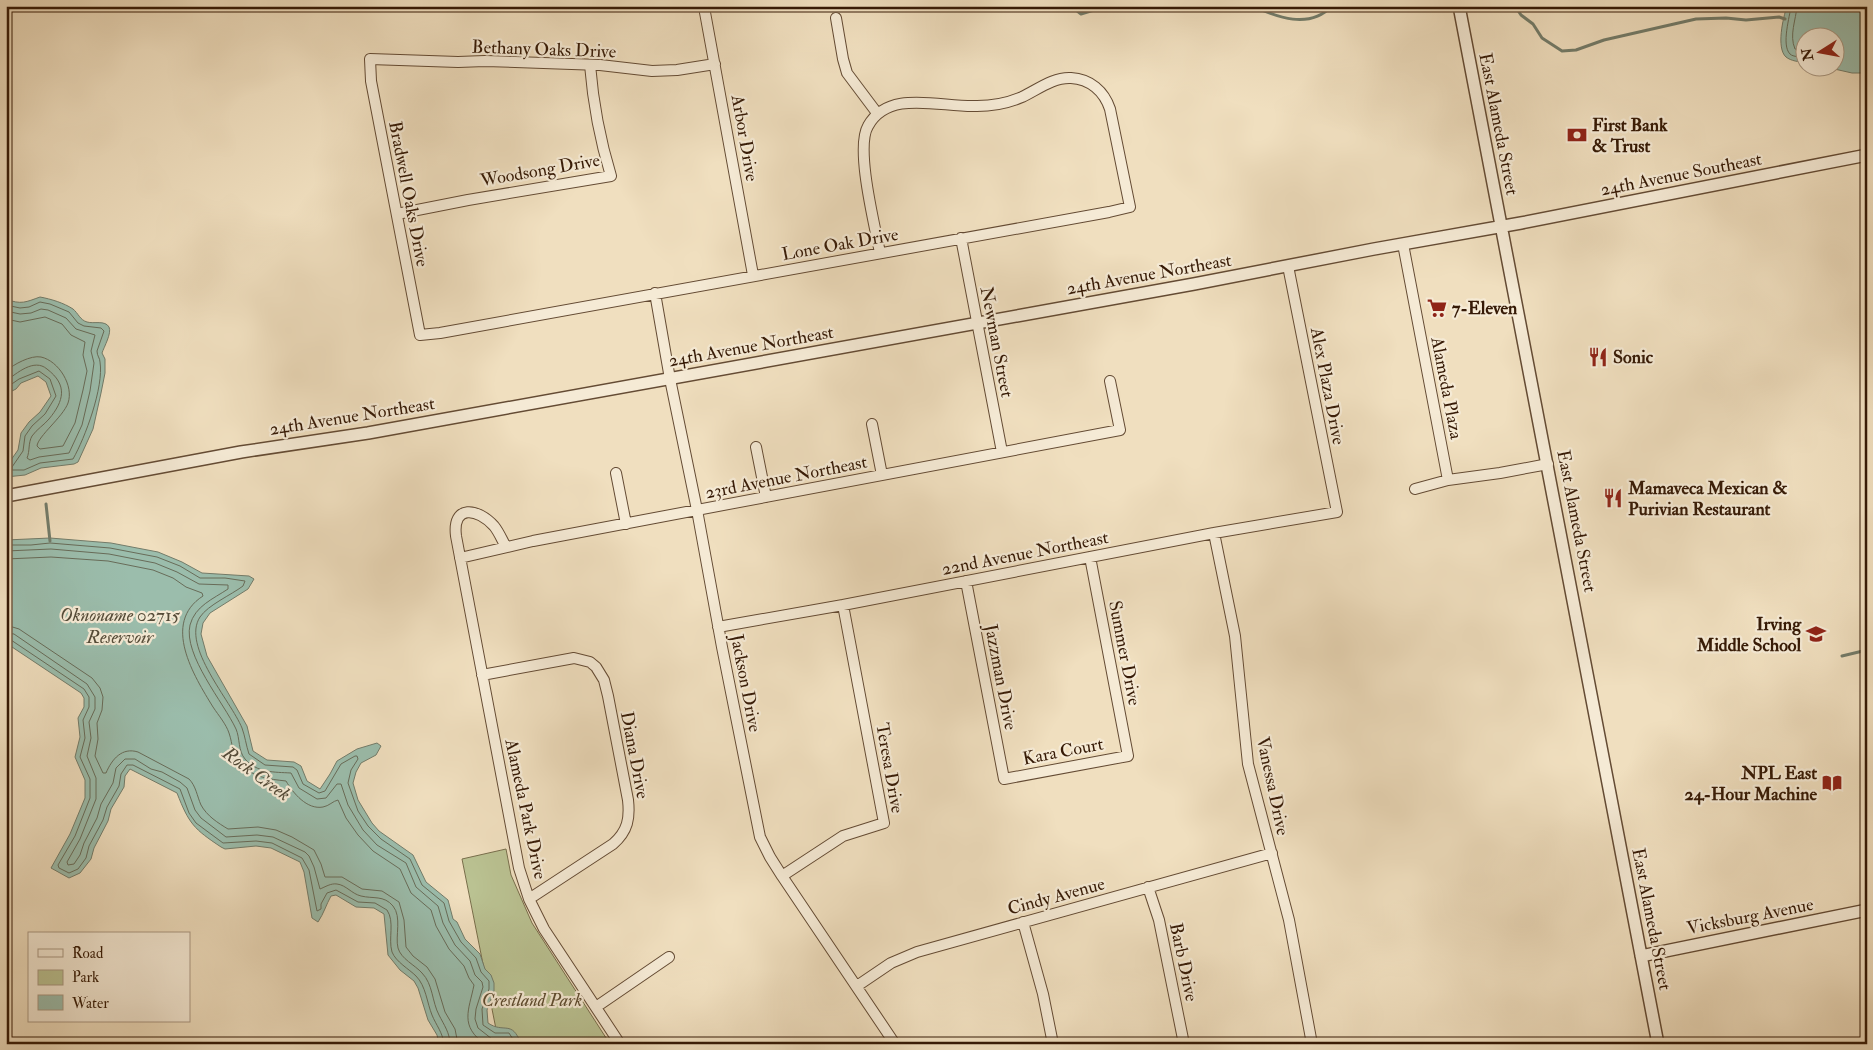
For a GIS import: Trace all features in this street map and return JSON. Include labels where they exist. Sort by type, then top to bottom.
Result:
[{"type":"street","name":"East Alameda Street","points":[[1459,6],[1658,1044]]},
{"type":"street","name":"Arbor Drive","points":[[704,7],[753,276]]},
{"type":"street","points":[[836,18],[842,60],[847,73],[877,113],[867,127],[862,153],[880,253]]},
{"type":"street","name":"Bethany Oaks Drive","points":[[370,59],[590,65],[652,71],[677,70],[715,64]]},
{"type":"street","name":"Bradwell Oaks Drive","points":[[370,59],[371,81],[420,335]]},
{"type":"street","name":"Woodsong Drive","points":[[397,214],[610,176],[591,88],[590,65]]},
{"type":"street","name":"Lone Oak Drive","points":[[420,335],[1130,207],[1110,109],[1104,96],[1087,82],[1062,78],[1023,96],[1000,103],[977,106],[905,103],[889,107],[877,113]]},
{"type":"street","name":"24th Avenue Southeast","points":[[1501,226],[1867,155]]},
{"type":"street","name":"24th Avenue Northeast","points":[[6,496],[241,452],[368,433],[670,379],[1501,226]]},
{"type":"street","name":"Newman Street","points":[[960,238],[1002,452]]},
{"type":"street","name":"Alameda Plaza","points":[[1403,244],[1448,480]]},
{"type":"street","name":"Alex Plaza Drive","points":[[1288,266],[1337,512]]},
{"type":"street","name":"Jackson Drive","points":[[655,293],[757,825],[764,846],[782,876],[895,1044]]},
{"type":"street","name":"23rd Avenue Northeast","points":[[460,558],[506,547],[1120,430],[1110,381]]},
{"type":"street","points":[[872,424],[882,475]]},
{"type":"street","points":[[756,447],[766,497]]},
{"type":"street","points":[[1415,489],[1448,480],[1548,464]]},
{"type":"street","points":[[616,473],[626,524]]},
{"type":"street","name":"22nd Avenue Northeast","points":[[718,627],[843,605],[1214,533],[1337,512]]},
{"type":"street","name":"Alameda Park Drive","points":[[506,547],[494,527],[486,519],[473,513],[462,513],[458,516],[454,525],[519,868],[529,899],[544,929],[620,1044]]},
{"type":"street","name":"Vanessa Drive","points":[[1214,533],[1237,651],[1248,764],[1289,920],[1312,1044]]},
{"type":"street","name":"Summer Drive","points":[[1090,557],[1128,756]]},
{"type":"street","name":"Jazzman Drive","points":[[966,581],[1004,779]]},
{"type":"street","name":"Teresa Drive","points":[[782,876],[843,836],[884,823],[843,605]]},
{"type":"street","name":"Diana Drive","points":[[482,675],[574,658],[590,662],[601,674],[608,696],[630,812],[628,826],[620,838],[613,844],[529,899]]},
{"type":"street","name":"Kara Court","points":[[1004,779],[1128,756]]},
{"type":"street","name":"Cindy Avenue","points":[[857,986],[903,957],[1272,853]]},
{"type":"street","name":"Barb Drive","points":[[1148,887],[1159,920],[1184,1044]]},
{"type":"street","name":"Vicksburg Avenue","points":[[1641,956],[1867,910]]},
{"type":"street","points":[[1023,922],[1042,987],[1053,1044]]},
{"type":"street","points":[[596,1007],[669,957]]},
{"type":"green space","name":"Crestland Park","points":[[506,849],[511,875],[532,923],[610,1044],[499,1044],[462,859]]},
{"type":"water","points":[[1787,6],[1857,6],[1867,9],[1867,73],[1846,72],[1846,28],[1796,28],[1796,61],[1786,57],[1783,53],[1781,47],[1782,25]]},
{"type":"water","points":[[40,297],[69,307],[85,321],[102,323],[109,327],[110,330],[102,353],[105,359],[105,373],[93,429],[78,462],[41,468],[25,475],[6,477],[6,467],[18,450],[21,433],[40,412],[51,396],[46,382],[38,376],[21,383],[16,389],[6,394],[6,299],[23,302]]},
{"type":"water","name":"Oknoname 02715 Reservoir","points":[[50,538],[111,543],[158,552],[202,573],[249,576],[254,579],[248,589],[210,613],[203,623],[201,634],[207,656],[247,726],[253,751],[267,760],[294,762],[301,766],[307,781],[320,789],[337,761],[357,749],[377,743],[381,746],[376,755],[361,763],[356,772],[353,783],[358,800],[379,831],[413,855],[426,882],[448,900],[453,919],[457,922],[465,939],[480,954],[485,969],[491,975],[494,983],[494,991],[487,1010],[488,1023],[511,1029],[518,1036],[521,1044],[439,1044],[414,981],[400,970],[388,955],[384,914],[374,908],[356,907],[336,895],[331,896],[318,922],[312,918],[304,872],[300,862],[271,848],[256,846],[225,849],[221,847],[193,825],[177,793],[130,769],[125,776],[124,787],[111,809],[108,821],[94,848],[91,859],[80,873],[69,878],[51,868],[70,834],[85,798],[85,780],[75,757],[80,737],[78,718],[84,707],[84,698],[81,693],[6,643],[6,540]]},
{"type":"waterway","points":[[1071,6],[1081,14],[1107,6]]},
{"type":"waterway","points":[[1166,6],[1177,9],[1193,6]]},
{"type":"waterway","points":[[1252,6],[1272,14],[1293,19],[1313,18],[1332,6]]},
{"type":"waterway","points":[[1515,6],[1521,15],[1533,24],[1542,38],[1562,51],[1576,50],[1604,40],[1696,19],[1726,18],[1746,20],[1779,17],[1785,19]]},
{"type":"waterway","name":"Rock Creek","points":[[46,504],[50,541]]},
{"type":"waterway","points":[[1842,656],[1867,650]]},
{"type":"place","name":"First Bank & Trust","points":[[1577,135]]},
{"type":"place","name":"7-Eleven","points":[[1437,308]]},
{"type":"place","name":"Sonic","points":[[1598,357]]},
{"type":"place","name":"Mamaveca Mexican & Purivian Restaurant","points":[[1613,498]]},
{"type":"place","name":"Irving Middle School","points":[[1816,634]]},
{"type":"place","name":"NPL East 24-Hour Machine","points":[[1832,783]]}]
